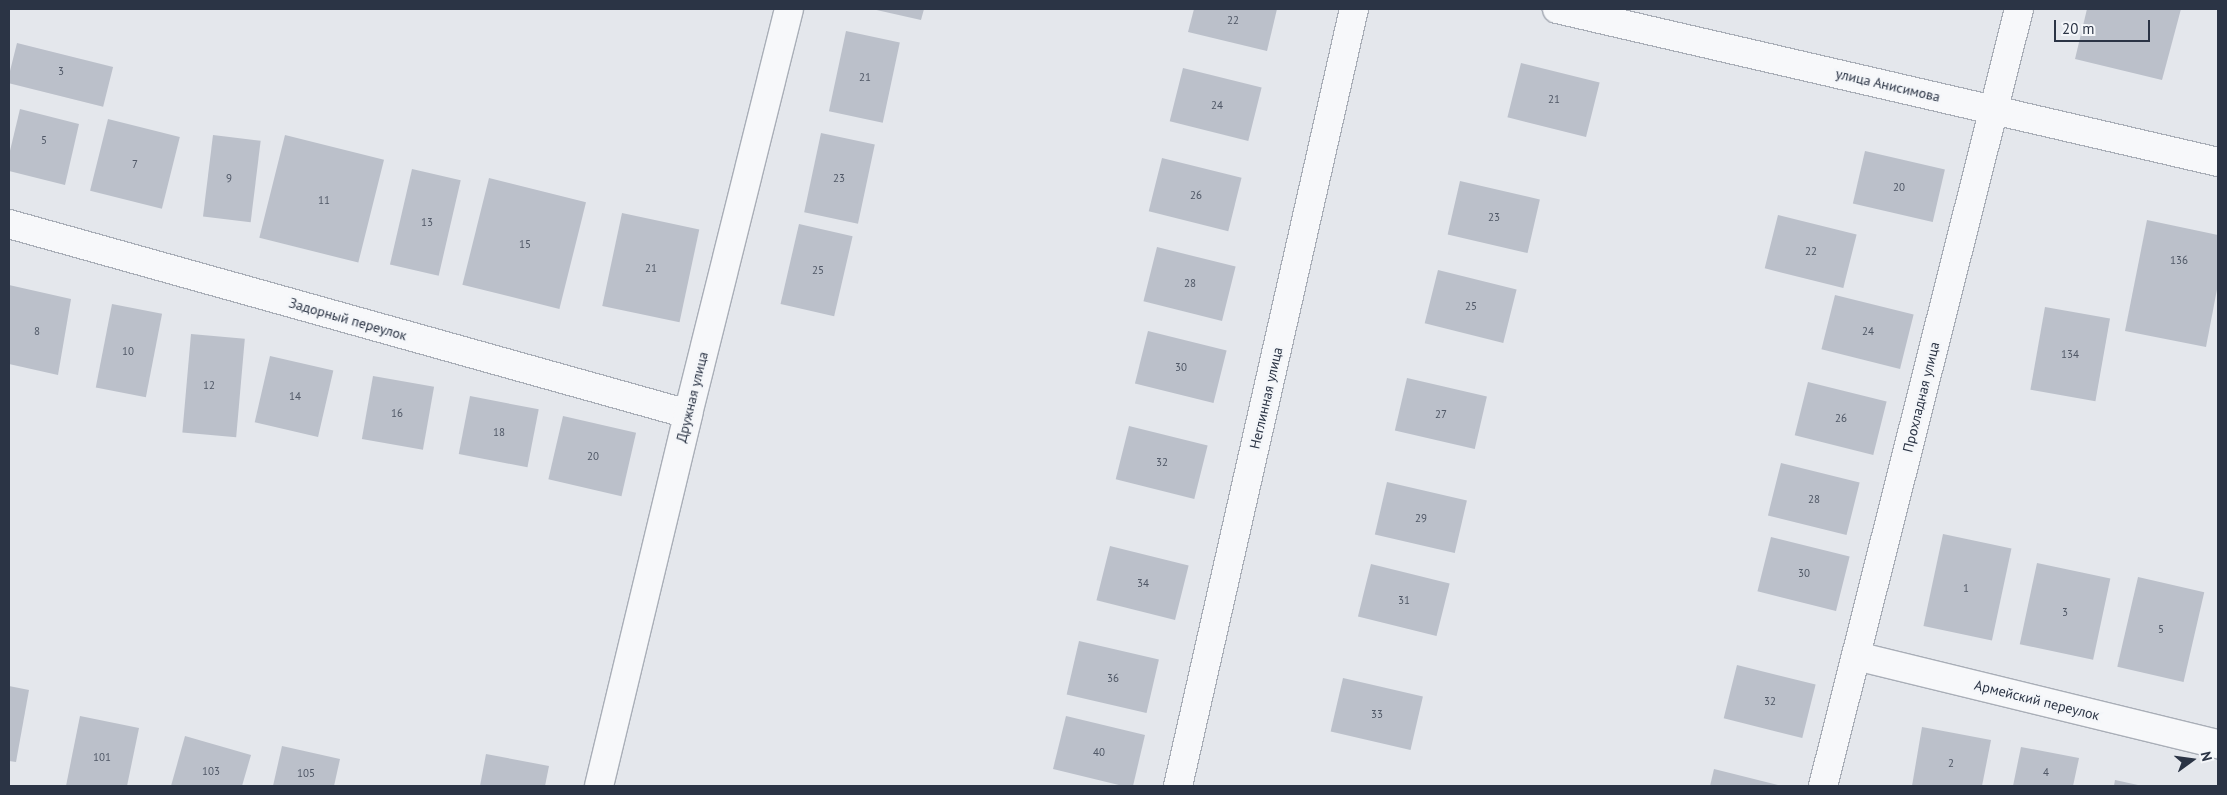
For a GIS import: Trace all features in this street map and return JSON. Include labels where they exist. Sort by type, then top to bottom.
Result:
[{"type":"street","name":"Дружная улица","points":[[599,786],[688,414],[789,9]]},
{"type":"street","name":"Неглинная улица","points":[[1178,786],[1354,9]]},
{"type":"street","name":"улица Анисимова","points":[[1557,9],[2218,162]]},
{"type":"street","name":"Прохладная улица","points":[[1823,786],[2019,9]]},
{"type":"street","name":"Задорный переулок","points":[[9,224],[688,414]]},
{"type":"street","name":"Армейский переулок","points":[[1856,656],[2218,744]]},
{"type":"building","points":[[872,9],[924,9],[921,20]]},
{"type":"building","points":[[1194,9],[1277,9],[1267,51],[1188,32]]},
{"type":"building","points":[[2087,9],[2181,9],[2162,80],[2075,59]]},
{"type":"building","points":[[846,31],[900,42],[883,123],[829,111]]},
{"type":"building","points":[[17,43],[113,67],[103,107],[9,83],[9,75]]},
{"type":"building","points":[[1521,63],[1600,83],[1586,137],[1507,117]]},
{"type":"building","points":[[1183,68],[1262,88],[1248,141],[1170,121]]},
{"type":"building","points":[[20,109],[79,124],[65,185],[9,171],[9,155]]},
{"type":"building","points":[[108,119],[180,137],[162,209],[90,191]]},
{"type":"building","points":[[821,133],[875,144],[858,224],[804,212]]},
{"type":"building","points":[[213,135],[261,141],[251,222],[203,216]]},
{"type":"building","points":[[285,135],[384,160],[358,263],[259,238]]},
{"type":"building","points":[[1865,151],[1945,169],[1933,222],[1853,204]]},
{"type":"building","points":[[1162,158],[1242,178],[1228,231],[1149,211]]},
{"type":"building","points":[[412,169],[461,180],[439,276],[390,264]]},
{"type":"building","points":[[489,178],[586,202],[559,309],[462,285]]},
{"type":"building","points":[[1460,181],[1540,199],[1528,253],[1448,235]]},
{"type":"building","points":[[622,213],[699,229],[680,322],[602,306]]},
{"type":"building","points":[[1778,215],[1857,235],[1843,288],[1765,268]]},
{"type":"building","points":[[2147,220],[2218,235],[2218,284],[2206,347],[2125,331]]},
{"type":"building","points":[[799,224],[853,236],[834,316],[781,304]]},
{"type":"building","points":[[1157,247],[1236,267],[1222,321],[1143,301]]},
{"type":"building","points":[[1438,270],[1517,290],[1503,343],[1425,323]]},
{"type":"building","points":[[9,285],[71,299],[58,375],[9,364]]},
{"type":"building","points":[[1835,295],[1914,315],[1900,369],[1821,349]]},
{"type":"building","points":[[112,304],[162,314],[146,397],[96,387]]},
{"type":"building","points":[[2045,307],[2110,318],[2095,401],[2030,390]]},
{"type":"building","points":[[1148,331],[1227,351],[1214,403],[1135,383]]},
{"type":"building","points":[[191,334],[245,339],[236,437],[182,433]]},
{"type":"building","points":[[270,356],[333,371],[318,437],[255,422]]},
{"type":"building","points":[[373,376],[434,387],[423,450],[362,439]]},
{"type":"building","points":[[1407,378],[1487,396],[1475,449],[1395,431]]},
{"type":"building","points":[[1808,382],[1887,402],[1873,455],[1795,435]]},
{"type":"building","points":[[470,396],[539,409],[527,467],[459,454]]},
{"type":"building","points":[[563,416],[636,433],[621,496],[548,479]]},
{"type":"building","points":[[1129,426],[1208,446],[1194,499],[1116,479]]},
{"type":"building","points":[[1781,463],[1860,483],[1847,535],[1768,515]]},
{"type":"building","points":[[1387,482],[1467,500],[1455,553],[1375,535]]},
{"type":"building","points":[[1943,534],[2011,549],[1992,640],[1923,626]]},
{"type":"building","points":[[1771,537],[1850,557],[1836,611],[1757,591]]},
{"type":"building","points":[[1110,546],[1189,566],[1175,620],[1096,600]]},
{"type":"building","points":[[2037,563],[2110,579],[2093,660],[2020,644]]},
{"type":"building","points":[[1371,564],[1450,584],[1437,636],[1358,616]]},
{"type":"building","points":[[2138,577],[2204,592],[2184,682],[2117,667]]},
{"type":"building","points":[[1079,641],[1159,659],[1147,713],[1067,695]]},
{"type":"building","points":[[1737,665],[1816,685],[1802,738],[1724,718]]},
{"type":"building","points":[[1343,678],[1423,696],[1411,750],[1331,732]]},
{"type":"building","points":[[9,686],[29,690],[16,762],[9,761]]},
{"type":"building","points":[[80,716],[139,728],[127,786],[66,786]]},
{"type":"building","points":[[1066,716],[1145,735],[1133,786],[1123,786],[1053,769]]},
{"type":"building","points":[[1922,727],[1991,740],[1982,786],[1912,786]]},
{"type":"building","points":[[185,736],[251,755],[242,786],[171,786]]},
{"type":"building","points":[[282,746],[340,759],[334,786],[273,786]]},
{"type":"building","points":[[2021,747],[2079,758],[2073,786],[2013,786]]},
{"type":"building","points":[[486,754],[549,766],[545,786],[480,786]]},
{"type":"building","points":[[1714,769],[1782,786],[1710,786]]},
{"type":"building","points":[[2115,780],[2138,785],[2138,786],[2114,786]]}]
